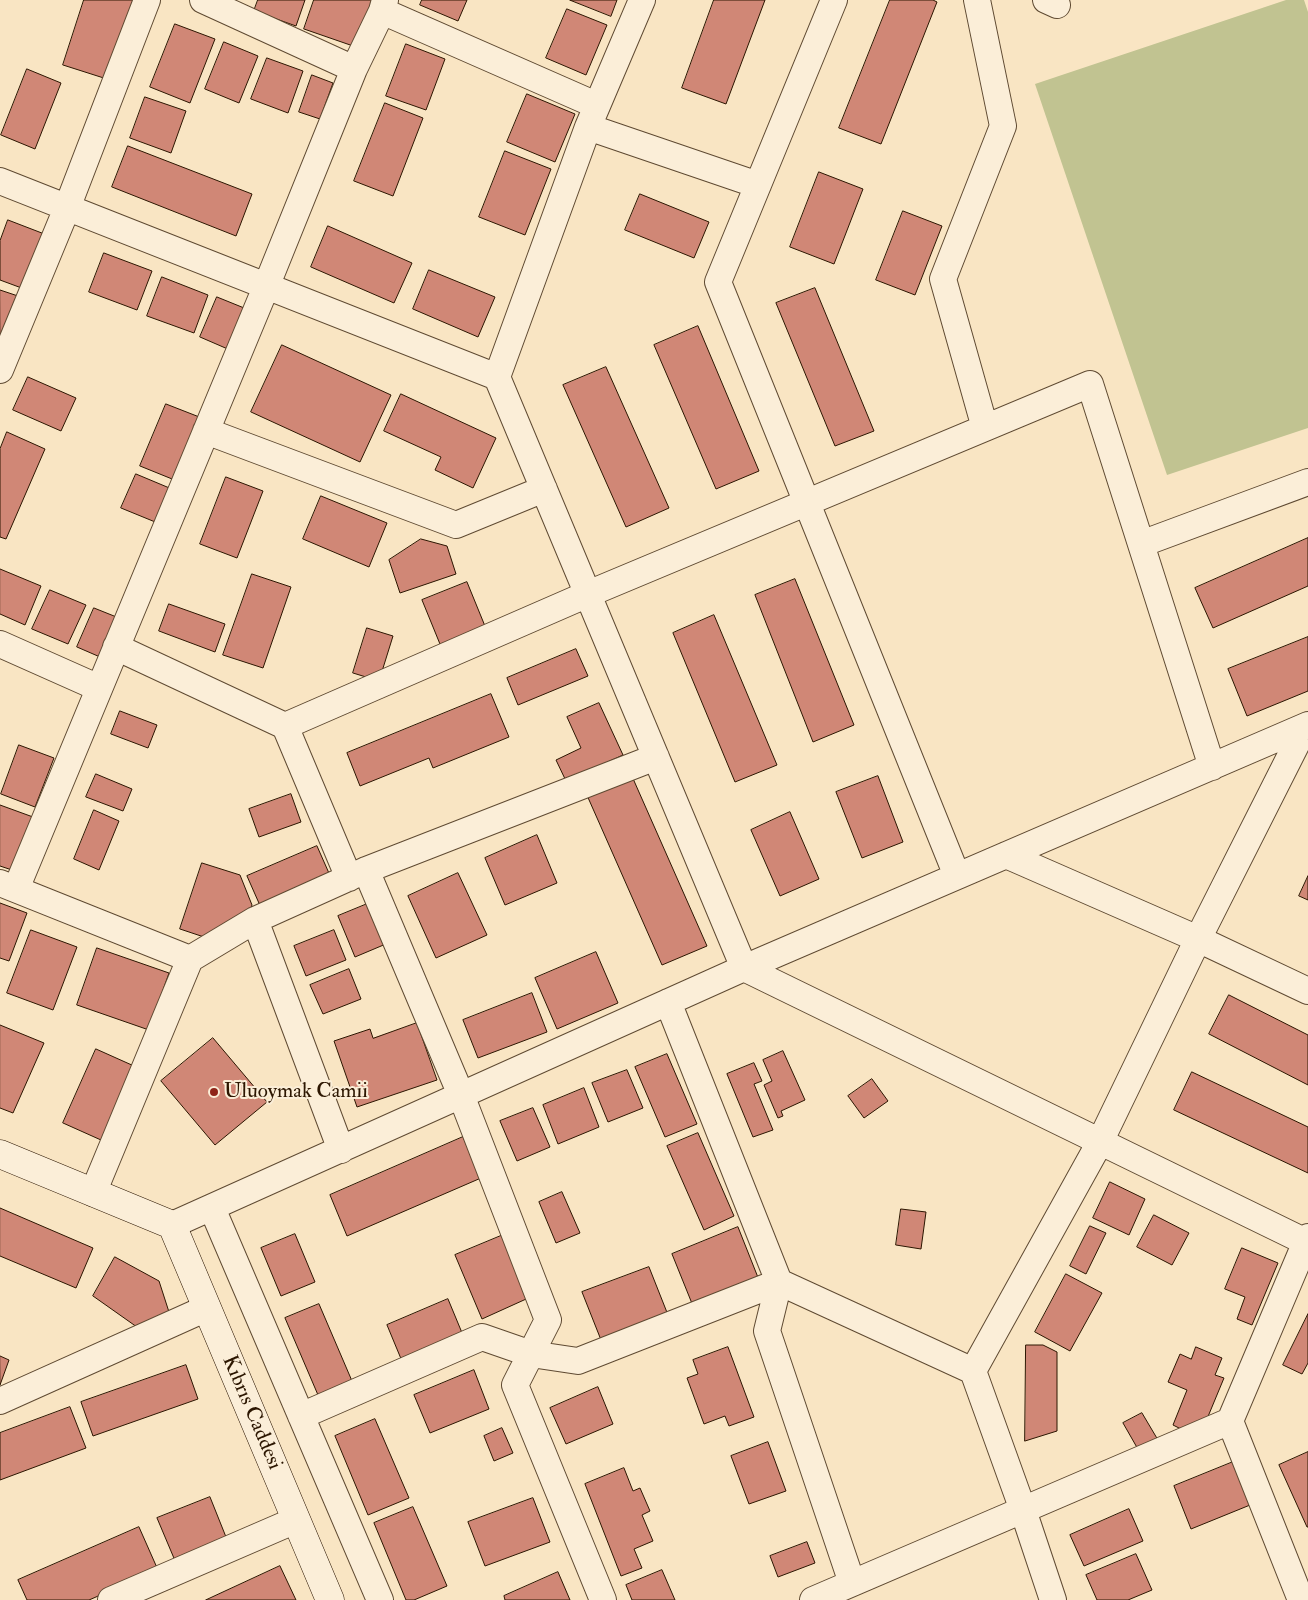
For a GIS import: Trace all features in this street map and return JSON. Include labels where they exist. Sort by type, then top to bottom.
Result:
[{"type":"street","points":[[0,370],[67,208],[148,0]]},
{"type":"street","points":[[203,0],[354,69]]},
{"type":"street","points":[[642,0],[592,116],[497,377],[744,968],[1307,1241],[1230,1421],[813,1600]]},
{"type":"street","points":[[834,0],[718,282],[957,876]]},
{"type":"street","points":[[977,0],[1003,126],[944,280],[985,428]]},
{"type":"street","points":[[190,959],[8,886],[99,688],[266,287],[354,69],[383,6],[592,116],[758,186]]},
{"type":"street","points":[[0,181],[497,377]]},
{"type":"street","points":[[285,726],[588,594],[1090,384],[1212,767]]},
{"type":"street","points":[[206,431],[456,526],[544,489]]},
{"type":"street","points":[[1141,544],[1308,482]]},
{"type":"street","points":[[0,644],[99,688]]},
{"type":"street","points":[[116,648],[285,726],[358,874],[461,1095],[548,1320],[515,1385],[603,1600]]},
{"type":"street","points":[[0,1154],[172,1225],[744,968],[1307,726]]},
{"type":"street","points":[[973,1371],[1100,1142],[1198,939],[1307,726]]},
{"type":"street","points":[[93,1193],[190,959],[255,920],[358,874],[656,757]]},
{"type":"street","points":[[1006,856],[1198,939],[1308,991]]},
{"type":"street","points":[[255,920],[341,1150]]},
{"type":"street","points":[[668,1002],[779,1282],[766,1331],[852,1583]]},
{"type":"street","points":[[212,1208],[380,1600]]},
{"type":"street","name":"Kıbrıs Caddesi","points":[[172,1225],[330,1600]]},
{"type":"street","points":[[301,1416],[482,1337],[531,1354],[578,1361],[779,1282],[973,1371],[1052,1600]]},
{"type":"street","points":[[0,1401],[207,1308]]},
{"type":"street","points":[[1230,1421],[1301,1600]]},
{"type":"street","points":[[111,1600],[296,1520]]},
{"type":"green space","points":[[1286,0],[1304,0],[1308,12],[1308,428],[1167,475],[1035,84]]},
{"type":"building","points":[[84,0],[135,0],[110,80],[63,65]]},
{"type":"building","points":[[258,0],[305,0],[296,26],[254,11]]},
{"type":"building","points":[[314,0],[373,0],[356,47],[304,29]]},
{"type":"building","points":[[422,0],[467,0],[458,21],[420,5]]},
{"type":"building","points":[[570,0],[617,0],[611,16]]},
{"type":"building","points":[[714,0],[765,0],[726,104],[682,88]]},
{"type":"building","points":[[890,0],[933,0],[937,2],[881,144],[839,128]]},
{"type":"building","points":[[567,9],[607,25],[586,75],[546,58]]},
{"type":"building","points":[[175,24],[215,39],[190,103],[150,87]]},
{"type":"building","points":[[224,42],[258,56],[239,103],[205,89]]},
{"type":"building","points":[[406,44],[445,59],[426,110],[386,96]]},
{"type":"building","points":[[267,58],[303,71],[288,113],[251,99]]},
{"type":"building","points":[[27,69],[61,83],[35,149],[1,135]]},
{"type":"building","points":[[312,75],[333,83],[320,119],[299,112]]},
{"type":"building","points":[[527,94],[575,114],[555,162],[507,142]]},
{"type":"building","points":[[145,97],[186,111],[171,153],[130,138]]},
{"type":"building","points":[[385,103],[423,118],[393,196],[354,181]]},
{"type":"building","points":[[128,146],[252,194],[236,236],[112,187]]},
{"type":"building","points":[[505,151],[551,169],[525,235],[479,217]]},
{"type":"building","points":[[819,172],[863,189],[834,264],[790,247]]},
{"type":"building","points":[[640,194],[709,222],[694,258],[625,230]]},
{"type":"building","points":[[903,211],[942,226],[915,295],[876,280]]},
{"type":"building","points":[[8,220],[47,235],[27,290],[0,280],[0,241]]},
{"type":"building","points":[[328,226],[412,263],[394,303],[311,267]]},
{"type":"building","points":[[104,253],[152,271],[137,310],[89,292]]},
{"type":"building","points":[[429,270],[495,297],[478,337],[413,309]]},
{"type":"building","points":[[162,277],[208,295],[194,333],[147,316]]},
{"type":"building","points":[[815,288],[874,431],[835,446],[776,303]]},
{"type":"building","points":[[0,290],[18,296],[0,343]]},
{"type":"building","points":[[217,297],[254,312],[237,353],[200,337]]},
{"type":"building","points":[[698,326],[759,471],[716,489],[654,345]]},
{"type":"building","points":[[282,345],[391,395],[360,462],[251,412]]},
{"type":"building","points":[[606,367],[669,508],[626,527],[563,385]]},
{"type":"building","points":[[28,377],[76,398],[61,431],[13,410]]},
{"type":"building","points":[[401,394],[496,438],[473,488],[435,470],[441,457],[384,431]]},
{"type":"building","points":[[166,404],[207,420],[182,483],[140,466]]},
{"type":"building","points":[[7,432],[45,449],[6,539],[0,537],[0,449]]},
{"type":"building","points":[[136,474],[179,492],[165,526],[121,508]]},
{"type":"building","points":[[226,477],[263,491],[237,558],[200,544]]},
{"type":"building","points":[[321,496],[387,523],[369,567],[303,539]]},
{"type":"building","points":[[1308,538],[1308,586],[1213,628],[1195,588]]},
{"type":"building","points":[[421,539],[447,546],[456,574],[400,593],[389,560]]},
{"type":"building","points":[[0,569],[41,586],[25,625],[0,614]]},
{"type":"building","points":[[252,574],[291,587],[263,668],[223,655]]},
{"type":"building","points":[[795,579],[854,725],[813,742],[755,595]]},
{"type":"building","points":[[467,582],[487,631],[442,649],[422,600]]},
{"type":"building","points":[[50,590],[86,605],[68,644],[32,629]]},
{"type":"building","points":[[169,604],[225,624],[215,652],[159,631]]},
{"type":"building","points":[[94,608],[124,620],[107,660],[77,647]]},
{"type":"building","points":[[714,615],[777,765],[735,782],[673,633]]},
{"type":"building","points":[[367,628],[393,636],[379,681],[353,673]]},
{"type":"building","points":[[1308,637],[1308,691],[1247,716],[1228,669]]},
{"type":"building","points":[[576,649],[588,676],[518,705],[507,678]]},
{"type":"building","points":[[491,694],[509,737],[433,768],[429,758],[360,786],[347,753]]},
{"type":"building","points":[[599,703],[623,755],[566,781],[556,760],[581,748],[567,717]]},
{"type":"building","points":[[120,711],[157,725],[148,748],[111,734]]},
{"type":"building","points":[[19,745],[54,758],[35,807],[1,794]]},
{"type":"building","points":[[96,774],[132,789],[123,811],[86,797]]},
{"type":"building","points":[[631,774],[707,946],[662,965],[586,793]]},
{"type":"building","points":[[878,776],[903,842],[862,858],[836,792]]},
{"type":"building","points":[[291,794],[301,822],[259,837],[249,809]]},
{"type":"building","points":[[0,805],[33,817],[12,870],[0,866]]},
{"type":"building","points":[[94,810],[119,821],[99,870],[74,859]]},
{"type":"building","points":[[790,812],[819,879],[780,896],[751,830]]},
{"type":"building","points":[[537,835],[557,883],[505,905],[485,858]]},
{"type":"building","points":[[317,846],[332,880],[262,910],[247,876]]},
{"type":"building","points":[[202,863],[240,875],[252,905],[247,919],[204,937],[180,929]]},
{"type":"building","points":[[458,873],[487,935],[436,958],[408,896]]},
{"type":"building","points":[[1308,876],[1308,900],[1299,896]]},
{"type":"building","points":[[377,900],[393,941],[355,957],[338,916]]},
{"type":"building","points":[[0,903],[27,913],[9,961],[0,958]]},
{"type":"building","points":[[31,930],[77,947],[53,1010],[7,993]]},
{"type":"building","points":[[334,930],[346,960],[306,976],[294,946]]},
{"type":"building","points":[[97,948],[169,973],[149,1030],[77,1005]]},
{"type":"building","points":[[596,952],[618,1003],[557,1029],[535,978]]},
{"type":"building","points":[[349,969],[361,999],[323,1014],[310,985]]},
{"type":"building","points":[[532,993],[547,1032],[478,1058],[463,1020]]},
{"type":"building","points":[[1229,995],[1308,1035],[1308,1085],[1209,1034]]},
{"type":"building","points":[[417,1023],[437,1080],[357,1107],[334,1041],[370,1029],[373,1038]]},
{"type":"building","points":[[0,1025],[44,1043],[13,1113],[0,1108]]},
{"type":"building","name":"Uluoymak Camii","points":[[213,1038],[267,1102],[215,1145],[161,1081]]},
{"type":"building","points":[[96,1049],[134,1066],[101,1140],[63,1123]]},
{"type":"building","points":[[783,1051],[805,1100],[781,1111],[783,1116],[778,1118],[764,1085],[772,1081],[763,1060]]},
{"type":"building","points":[[667,1054],[697,1124],[665,1137],[635,1067]]},
{"type":"building","points":[[754,1063],[762,1081],[754,1084],[773,1130],[753,1137],[727,1074]]},
{"type":"building","points":[[627,1070],[643,1108],[608,1122],[592,1083]]},
{"type":"building","points":[[1192,1072],[1308,1127],[1308,1173],[1174,1110]]},
{"type":"building","points":[[872,1079],[888,1101],[864,1118],[848,1096]]},
{"type":"building","points":[[584,1088],[599,1127],[558,1144],[543,1105]]},
{"type":"building","points":[[533,1108],[550,1147],[517,1161],[500,1121]]},
{"type":"building","points":[[698,1133],[734,1216],[704,1230],[667,1146]]},
{"type":"building","points":[[463,1137],[481,1178],[347,1236],[330,1195]]},
{"type":"building","points":[[1110,1182],[1145,1199],[1129,1235],[1093,1218]]},
{"type":"building","points":[[562,1192],[580,1233],[556,1243],[539,1202]]},
{"type":"building","points":[[0,1208],[93,1248],[76,1288],[0,1256]]},
{"type":"building","points":[[901,1209],[926,1212],[921,1249],[896,1245]]},
{"type":"building","points":[[1154,1215],[1189,1233],[1172,1265],[1137,1247]]},
{"type":"building","points":[[1090,1226],[1106,1233],[1086,1274],[1070,1266]]},
{"type":"building","points":[[738,1227],[759,1280],[693,1306],[672,1254]]},
{"type":"building","points":[[508,1233],[535,1295],[482,1319],[455,1255]]},
{"type":"building","points":[[295,1234],[315,1282],[281,1296],[261,1248]]},
{"type":"building","points":[[1242,1248],[1278,1263],[1252,1325],[1237,1319],[1245,1297],[1225,1289]]},
{"type":"building","points":[[115,1257],[159,1281],[169,1312],[144,1332],[93,1296]]},
{"type":"building","points":[[649,1267],[670,1320],[603,1345],[582,1292]]},
{"type":"building","points":[[1066,1274],[1102,1293],[1070,1351],[1035,1332]]},
{"type":"building","points":[[448,1299],[465,1340],[404,1366],[387,1325]]},
{"type":"building","points":[[319,1304],[352,1381],[318,1395],[285,1318]]},
{"type":"building","points":[[1308,1314],[1308,1363],[1302,1374],[1283,1365]]},
{"type":"building","points":[[1026,1345],[1043,1345],[1057,1352],[1057,1431],[1025,1441]]},
{"type":"building","points":[[728,1347],[754,1417],[729,1426],[725,1416],[704,1424],[687,1378],[698,1374],[693,1360]]},
{"type":"building","points":[[1196,1347],[1222,1358],[1215,1375],[1224,1378],[1202,1431],[1188,1425],[1185,1431],[1173,1425],[1187,1390],[1168,1382],[1180,1354],[1191,1359]]},
{"type":"building","points":[[0,1356],[9,1360],[0,1385]]},
{"type":"building","points":[[186,1365],[198,1399],[93,1436],[81,1402]]},
{"type":"building","points":[[474,1370],[489,1409],[430,1433],[414,1395]]},
{"type":"building","points":[[598,1387],[613,1424],[566,1444],[550,1408]]},
{"type":"building","points":[[70,1407],[86,1448],[0,1480],[0,1433]]},
{"type":"building","points":[[1142,1413],[1158,1440],[1139,1451],[1123,1423]]},
{"type":"building","points":[[375,1419],[409,1498],[368,1515],[335,1436]]},
{"type":"building","points":[[502,1428],[513,1453],[494,1461],[484,1436]]},
{"type":"building","points":[[768,1442],[786,1491],[749,1504],[731,1456]]},
{"type":"building","points":[[1308,1452],[1308,1527],[1307,1527],[1279,1465]]},
{"type":"building","points":[[1238,1460],[1255,1503],[1191,1529],[1174,1486]]},
{"type":"building","points":[[624,1468],[633,1491],[640,1488],[650,1511],[642,1515],[653,1541],[634,1549],[642,1568],[621,1576],[585,1484]]},
{"type":"building","points":[[210,1497],[228,1542],[176,1563],[157,1518]]},
{"type":"building","points":[[533,1498],[550,1542],[485,1566],[468,1522]]},
{"type":"building","points":[[413,1507],[447,1586],[414,1600],[406,1600],[374,1523]]},
{"type":"building","points":[[1129,1509],[1143,1541],[1084,1566],[1070,1535]]},
{"type":"building","points":[[139,1527],[158,1570],[89,1600],[27,1600],[18,1580]]},
{"type":"building","points":[[807,1542],[815,1563],[778,1577],[770,1556]]},
{"type":"building","points":[[1136,1554],[1152,1590],[1128,1600],[1097,1600],[1086,1575]]},
{"type":"building","points":[[280,1566],[296,1600],[206,1600]]},
{"type":"building","points":[[662,1570],[675,1600],[632,1600],[626,1585]]},
{"type":"building","points":[[558,1572],[570,1600],[505,1600],[504,1596]]},
{"type":"place","name":"Uluoymak Camii","points":[[214,1092]]}]
